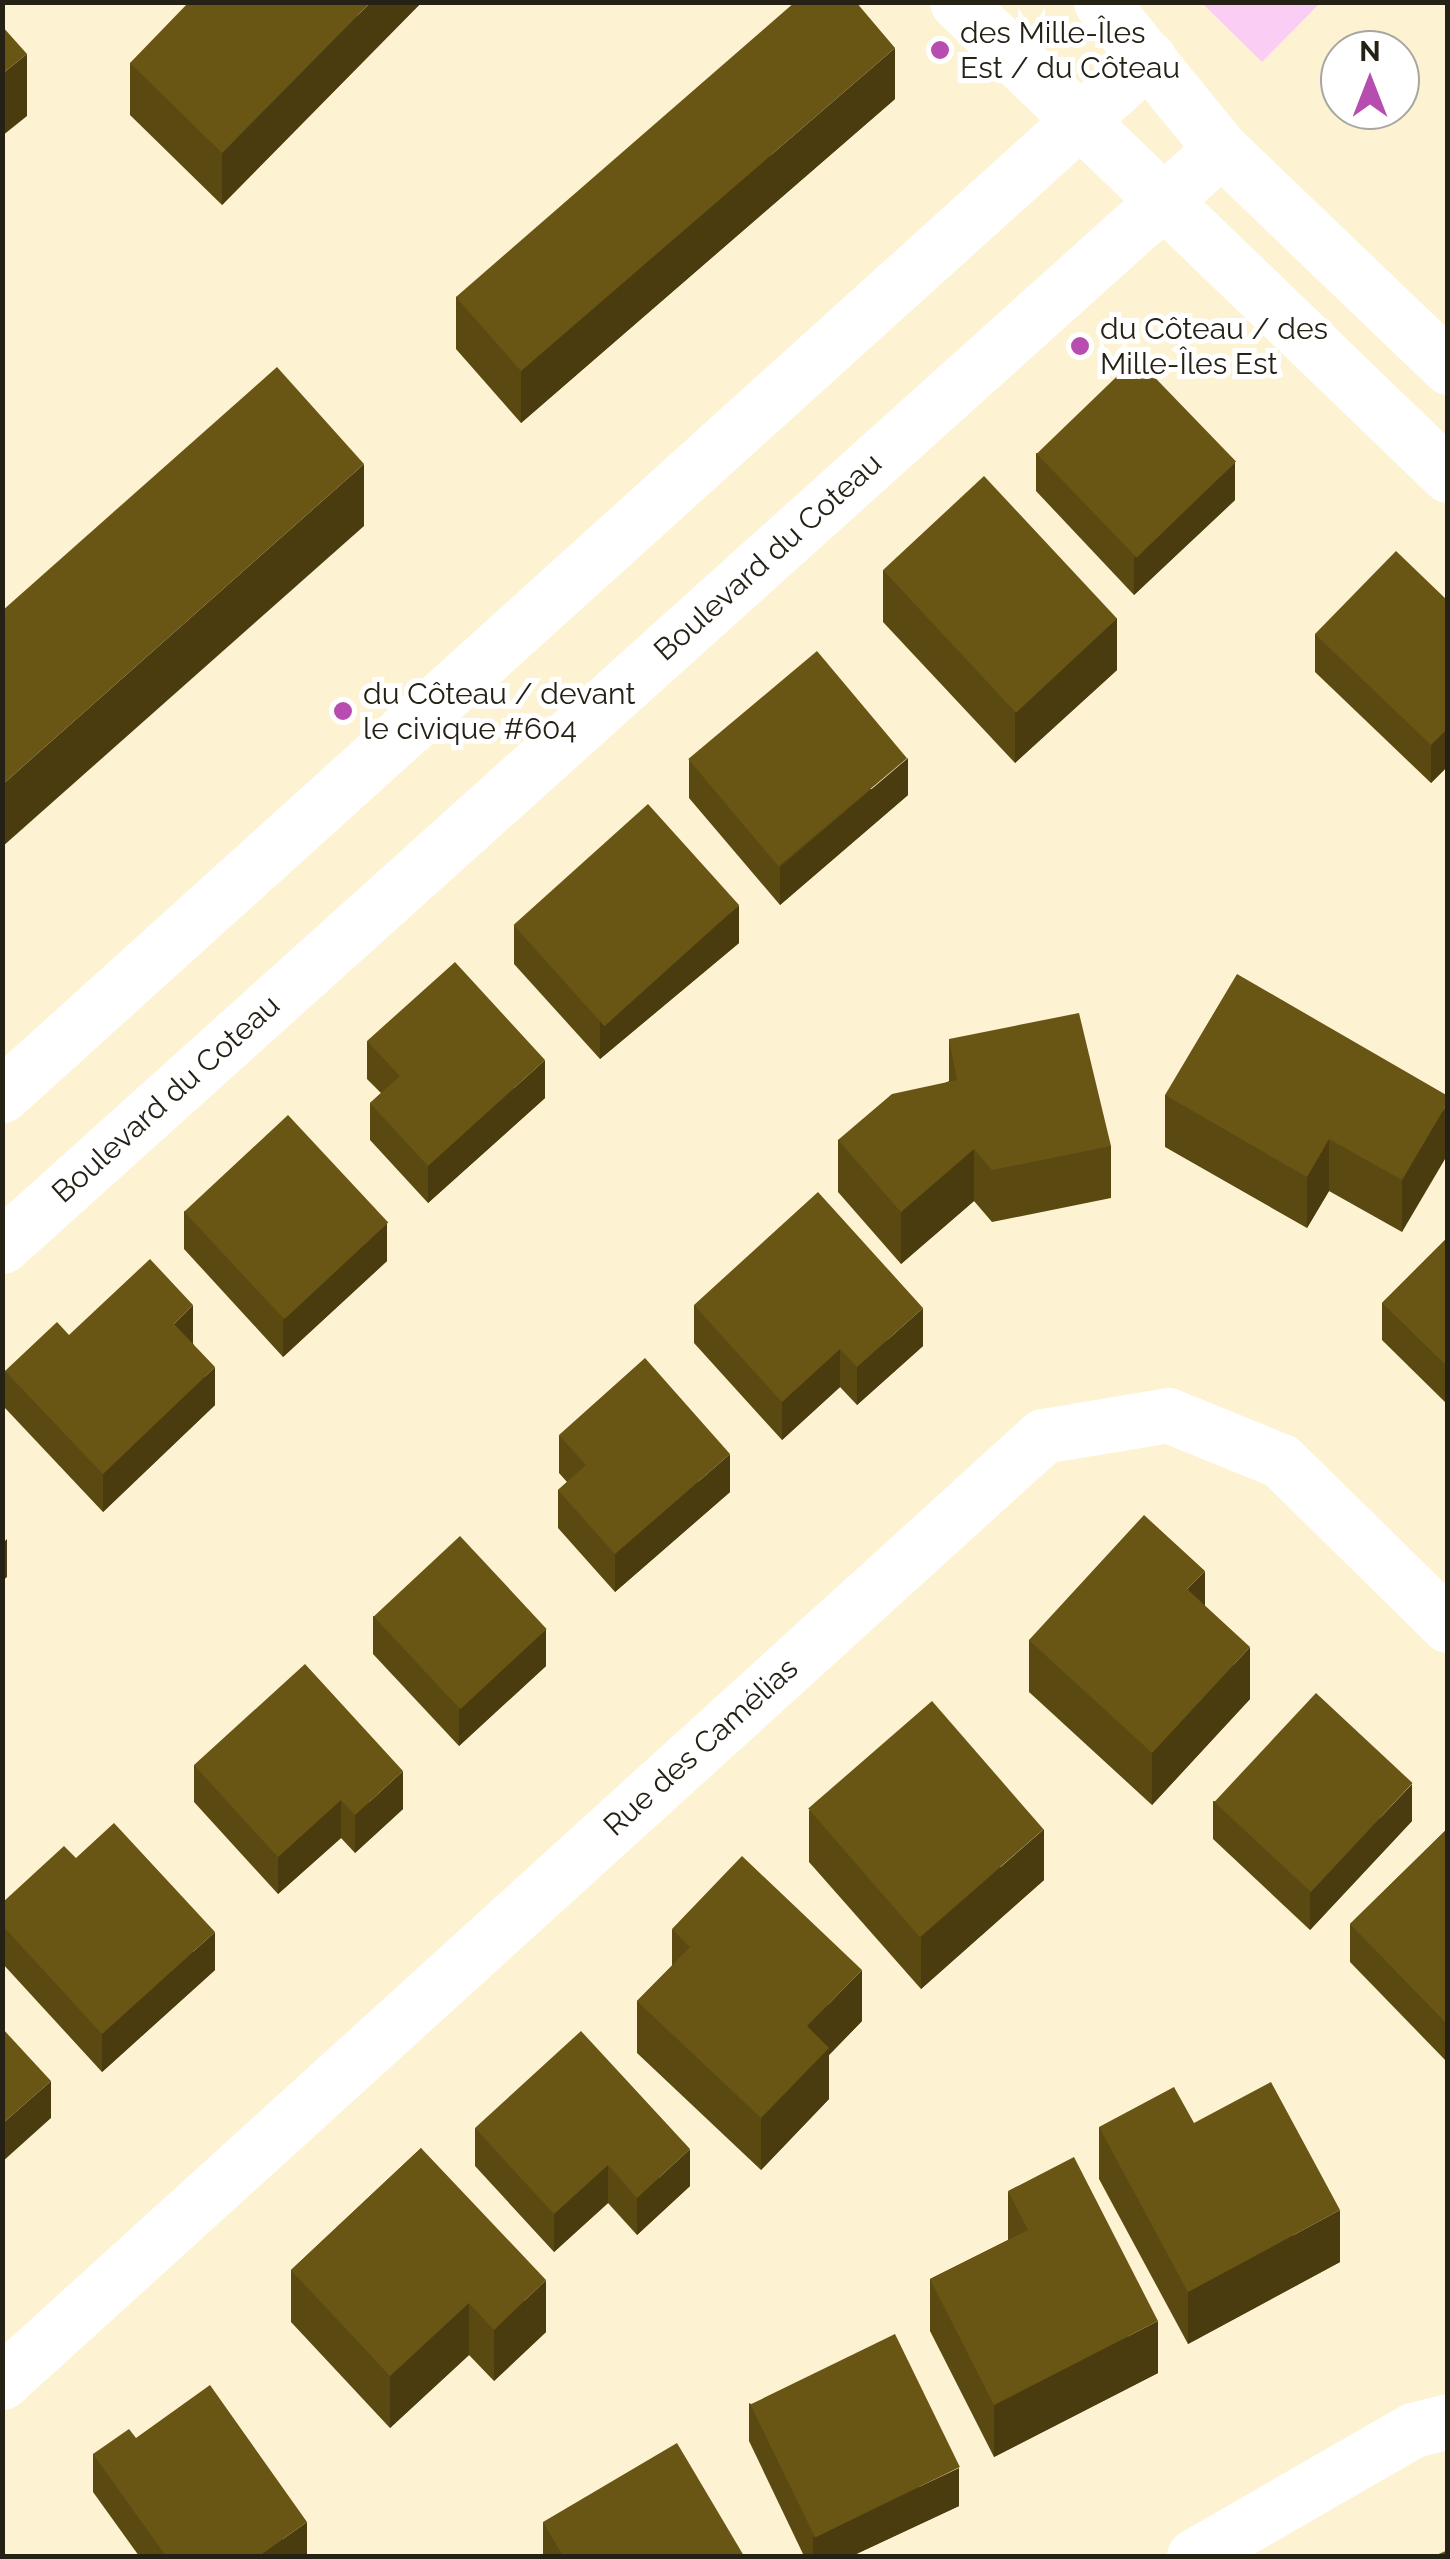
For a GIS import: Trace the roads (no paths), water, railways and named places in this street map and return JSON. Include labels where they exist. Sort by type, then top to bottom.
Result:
[{"type":"street","points":[[956,2],[1448,474]]},
{"type":"street","points":[[1101,2],[1221,148],[1448,366]]},
{"type":"street","points":[[2,1095],[1148,58]]},
{"type":"street","name":"Boulevard du Coteau","points":[[2,1246],[1221,148]]},
{"type":"street","name":"Rue des Camélias","points":[[2,2382],[1044,1436],[1168,1415],[1281,1461],[1448,1625]]},
{"type":"street","points":[[1194,2556],[1413,2430],[1448,2421]]},
{"type":"place","name":"des Mille-Îles Est / du Côteau","points":[[940,50]]},
{"type":"place","name":"du Côteau / des Mille-Îles Est","points":[[1080,346]]},
{"type":"place","name":"du Côteau / devant le civique #604","points":[[343,711]]}]
